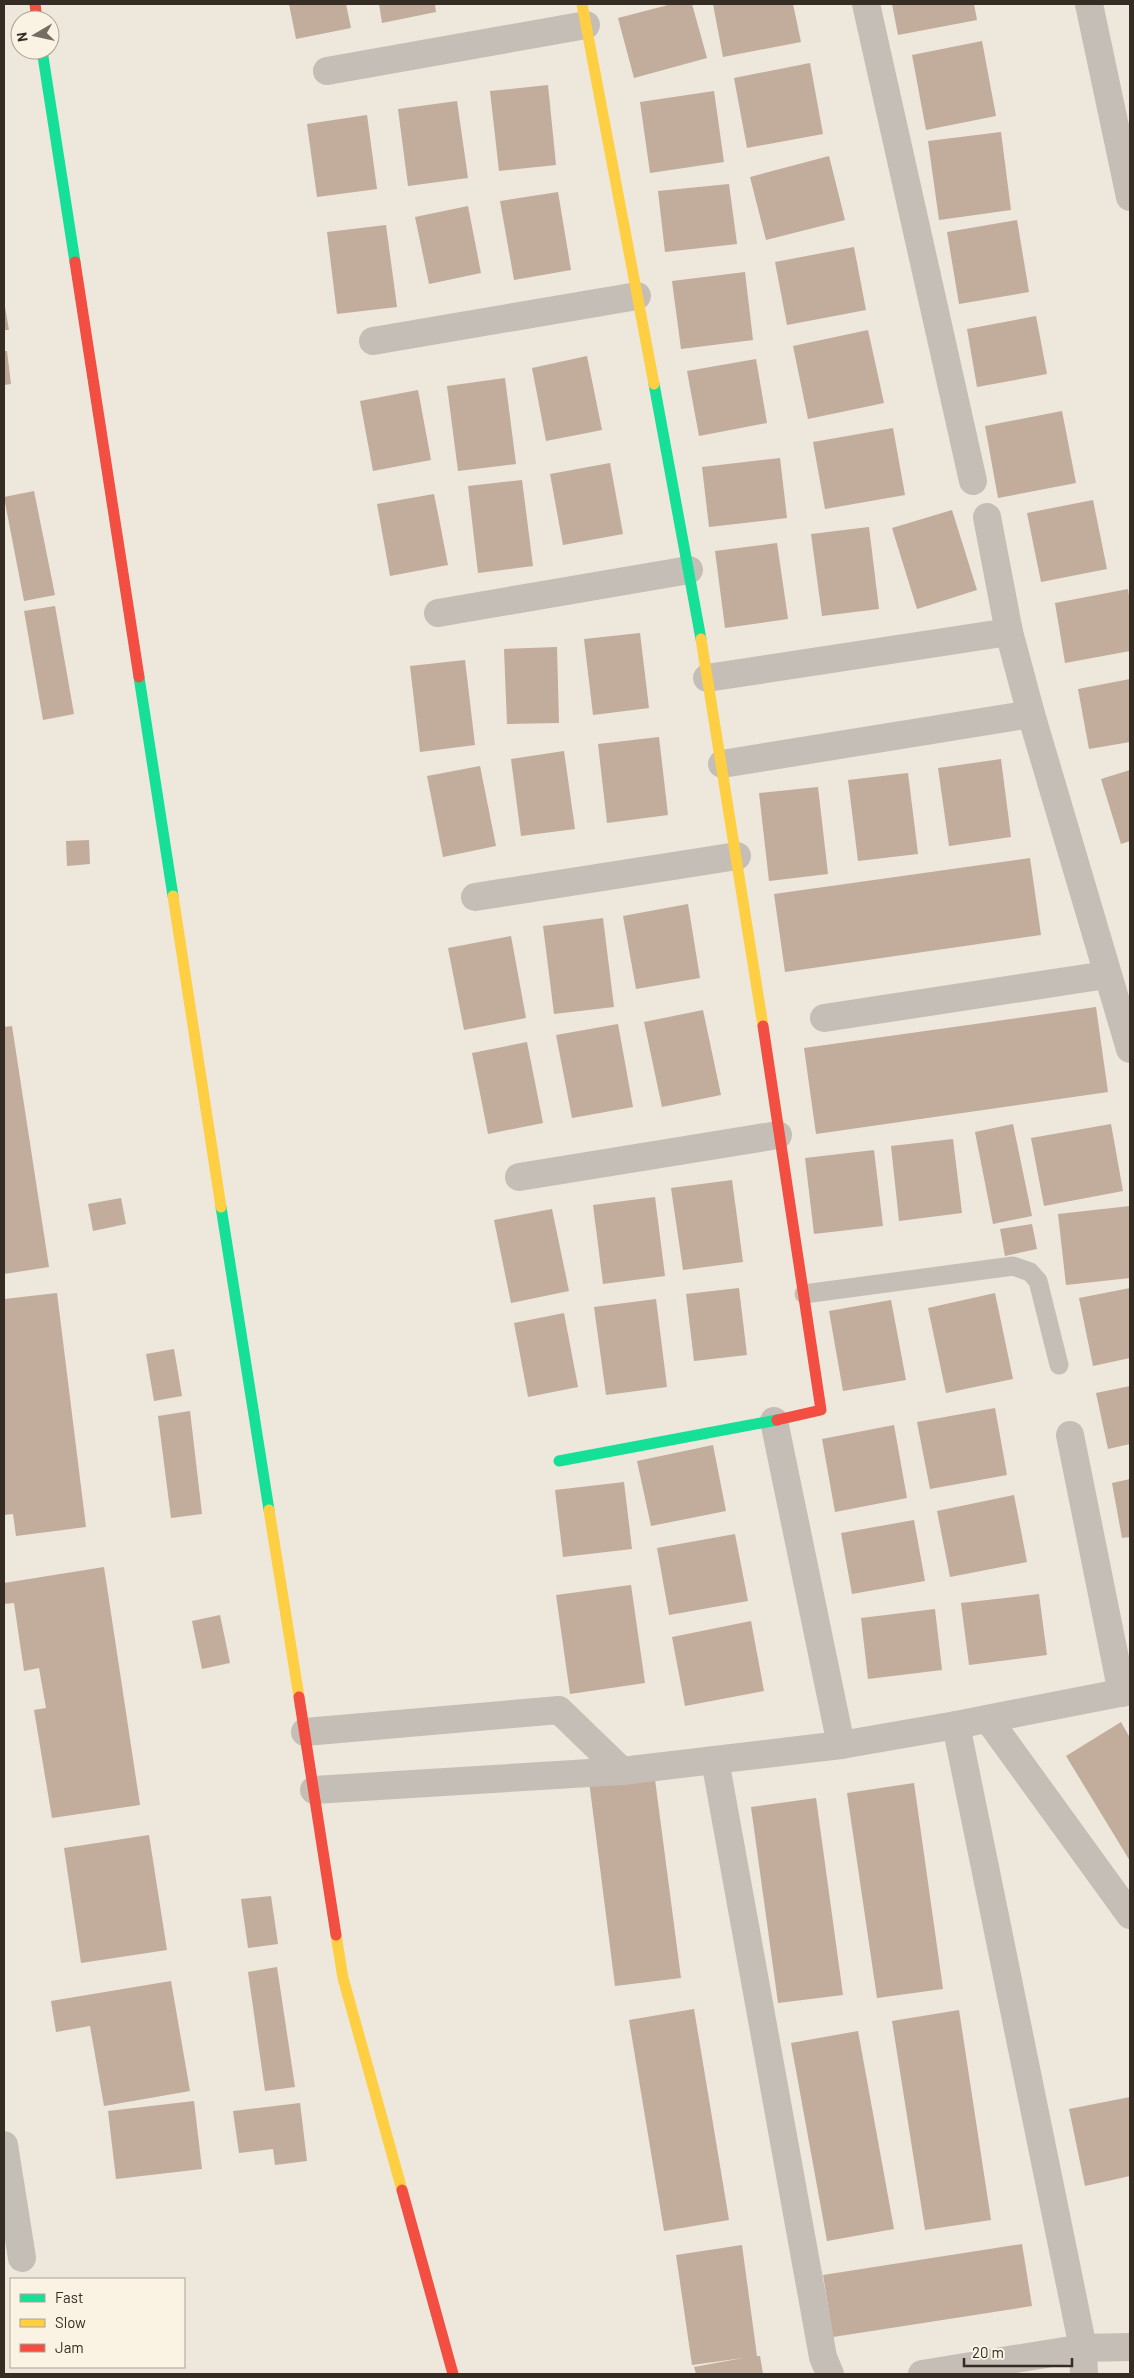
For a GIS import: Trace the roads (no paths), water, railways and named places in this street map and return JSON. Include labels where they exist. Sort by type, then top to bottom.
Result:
[{"type":"street","points":[[866,4],[972,481]]},
{"type":"street","points":[[1089,4],[1130,197]]},
{"type":"street","points":[[328,70],[584,14],[689,570],[722,764],[822,1410],[774,1422],[559,1461]]},
{"type":"street","points":[[44,60],[344,1978],[453,2374]]},
{"type":"street","points":[[373,341],[637,296]]},
{"type":"street","points":[[987,517],[1009,632],[1030,714],[1106,974],[1130,1049]]},
{"type":"street","points":[[438,613],[689,570]]},
{"type":"street","points":[[707,678],[1009,632]]},
{"type":"street","points":[[722,764],[1030,714]]},
{"type":"street","points":[[475,897],[737,856]]},
{"type":"street","points":[[824,1018],[1106,974]]},
{"type":"street","points":[[519,1177],[778,1135]]},
{"type":"street","points":[[774,1422],[841,1745]]},
{"type":"street","points":[[314,1790],[622,1771],[841,1745],[1126,1692],[1070,1435]]},
{"type":"street","points":[[305,1732],[559,1710],[622,1771]]},
{"type":"street","points":[[988,1719],[1130,1914]]},
{"type":"street","points":[[956,1725],[1083,2361]]},
{"type":"street","points":[[715,1760],[823,2357],[830,2374]]},
{"type":"street","points":[[4,2145],[22,2258]]},
{"type":"street","points":[[922,2374],[1083,2361],[1130,2347]]},
{"type":"lane","points":[[804,1294],[1013,1266],[1030,1272],[1038,1281],[1059,1365]]}]
